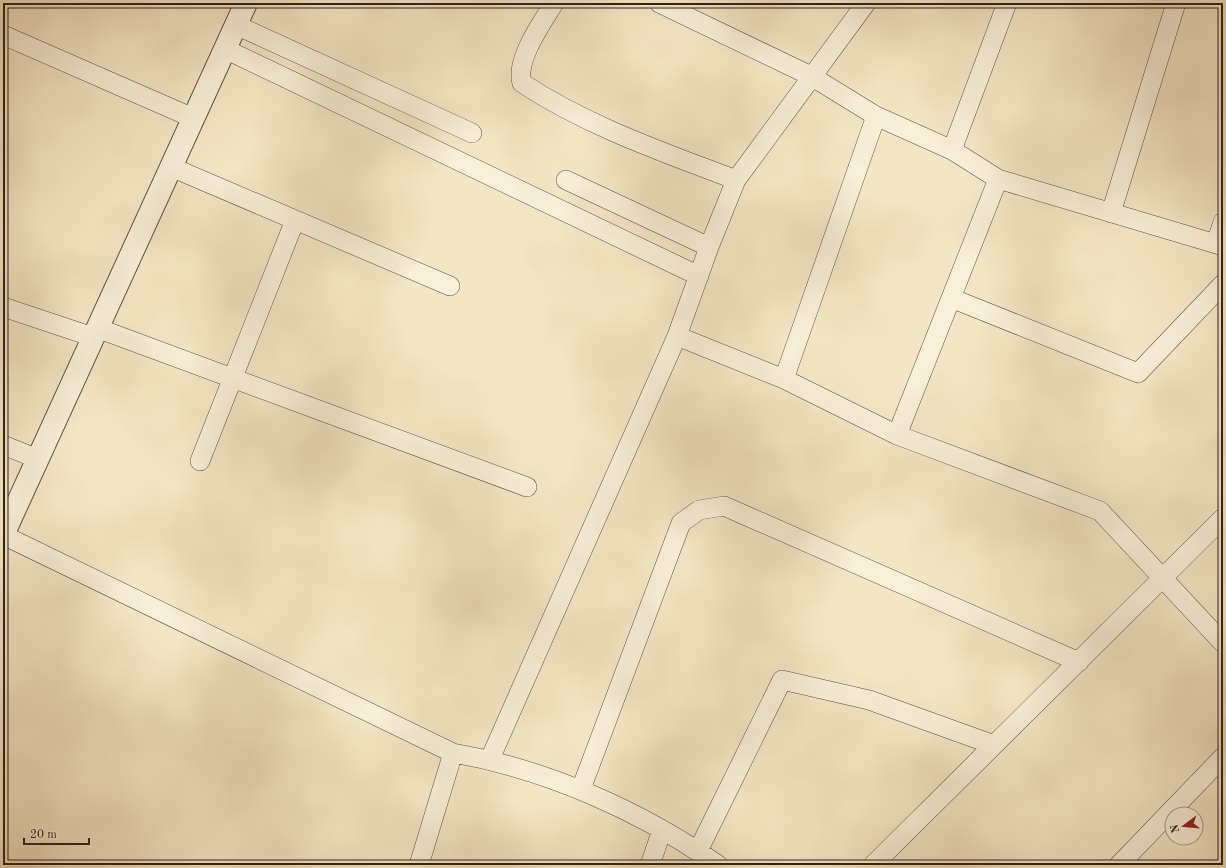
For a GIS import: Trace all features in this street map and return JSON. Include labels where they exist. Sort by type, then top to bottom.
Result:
[{"type":"street","points":[[554,3],[526,53],[520,75],[522,83],[548,101],[636,141],[736,180]]},
{"type":"street","points":[[659,3],[811,76],[876,116],[952,150],[998,179],[1219,245],[1223,222]]},
{"type":"street","points":[[490,759],[677,336],[708,247],[736,180],[866,3]]},
{"type":"street","points":[[952,150],[1007,3]]},
{"type":"street","points":[[1111,213],[1176,3]]},
{"type":"street","points":[[243,4],[236,25],[3,535],[453,753],[490,759],[581,789],[662,830],[698,851],[718,865]]},
{"type":"street","points":[[236,25],[472,133]]},
{"type":"street","points":[[3,35],[193,118]]},
{"type":"street","points":[[225,49],[699,276]]},
{"type":"street","points":[[784,379],[876,116]]},
{"type":"street","points":[[171,167],[450,286]]},
{"type":"street","points":[[897,435],[998,179]]},
{"type":"street","points":[[566,180],[708,247]]},
{"type":"street","points":[[200,460],[295,220]]},
{"type":"street","points":[[951,298],[1138,373],[1223,284]]},
{"type":"street","points":[[3,307],[95,333],[233,378],[527,487]]},
{"type":"street","points":[[677,336],[784,379],[897,435],[1100,511],[1223,643]]},
{"type":"street","points":[[3,445],[38,459]]},
{"type":"street","points":[[581,789],[681,523],[699,510],[724,506],[1079,662]]},
{"type":"street","points":[[873,865],[1223,518]]},
{"type":"street","points":[[698,851],[782,680],[869,700],[994,745]]},
{"type":"street","points":[[419,865],[453,753]]},
{"type":"street","points":[[1119,865],[1223,757]]},
{"type":"street","points":[[650,865],[662,830]]}]
